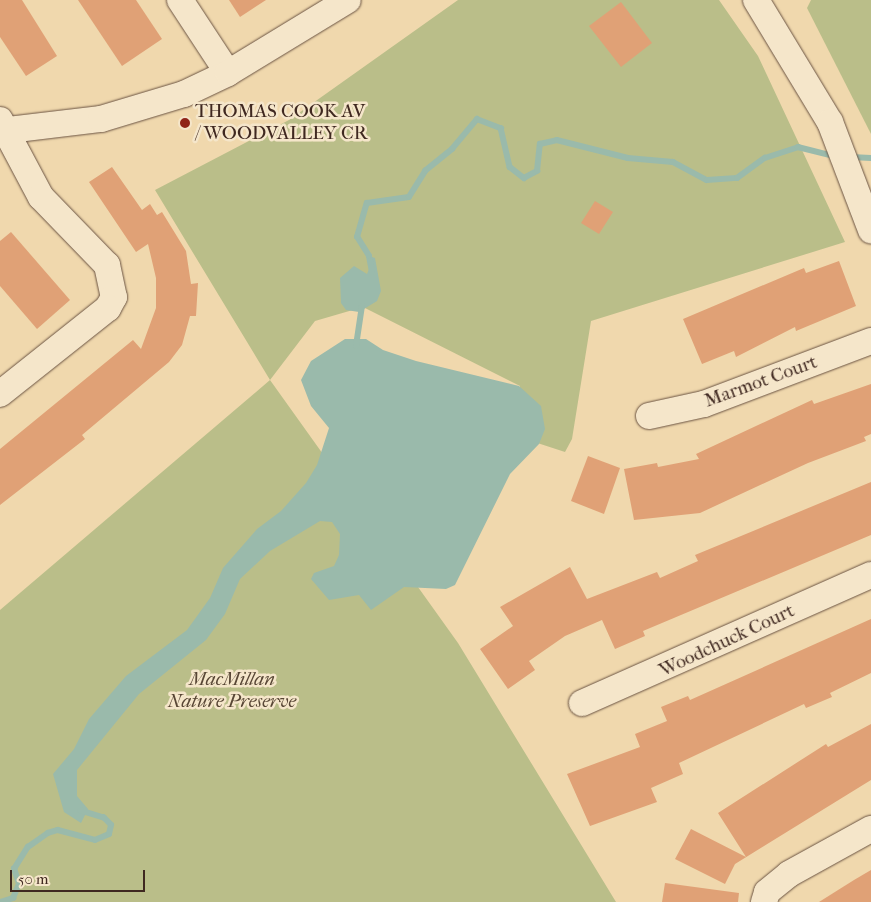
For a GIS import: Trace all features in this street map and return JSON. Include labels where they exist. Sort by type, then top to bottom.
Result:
[{"type":"street","points":[[180,0],[228,73]]},
{"type":"street","points":[[0,394],[108,308],[114,297],[107,265],[41,197],[2,127],[102,119],[138,110],[228,73],[348,0]]},
{"type":"street","points":[[756,0],[799,75],[830,122],[868,224]]},
{"type":"street","name":"Marmot Court","points":[[649,416],[704,404],[871,342]]},
{"type":"street","name":"Woodchuck Court","points":[[582,704],[871,575]]},
{"type":"street","points":[[764,902],[767,892],[788,874],[871,828]]},
{"type":"green space","points":[[458,0],[719,0],[758,56],[845,242],[591,321],[572,439],[565,452],[519,437],[520,386],[363,307],[315,321],[270,380],[155,190],[289,120]]},
{"type":"green space","points":[[811,0],[871,0],[871,134],[807,8]]},
{"type":"green space","name":"MacMillan Nature Preserve","points":[[270,380],[458,643],[616,902],[0,902],[0,610]]},
{"type":"shaded area","points":[[369,256],[375,258],[381,291],[377,301],[359,312],[346,310],[341,303],[340,278],[354,266],[367,274],[371,264]]},
{"type":"shaded area","points":[[345,339],[366,339],[383,350],[416,361],[519,386],[541,406],[545,429],[539,444],[510,474],[455,585],[446,589],[404,587],[371,610],[359,595],[329,600],[311,579],[314,573],[334,566],[339,555],[340,534],[332,522],[320,521],[270,551],[240,579],[225,614],[206,640],[139,694],[77,770],[77,796],[88,809],[81,823],[64,812],[53,774],[74,749],[89,719],[126,676],[187,630],[210,598],[223,568],[257,529],[281,511],[306,483],[317,465],[329,428],[311,406],[301,380],[311,361]]},
{"type":"building","points":[[0,0],[22,0],[57,56],[26,76],[0,37]]},
{"type":"building","points":[[78,0],[136,0],[162,39],[122,66]]},
{"type":"building","points":[[229,0],[266,0],[240,17]]},
{"type":"building","points":[[621,2],[652,43],[621,67],[589,26]]},
{"type":"building","points":[[112,167],[142,210],[150,204],[157,215],[162,212],[186,251],[191,284],[198,283],[196,316],[190,316],[182,345],[169,362],[82,435],[85,439],[0,505],[0,449],[133,340],[141,349],[156,308],[156,278],[148,244],[136,252],[89,182]]},
{"type":"building","points":[[595,201],[613,212],[599,234],[581,223]]},
{"type":"building","points":[[11,232],[70,300],[37,329],[0,286],[0,241]]},
{"type":"building","points":[[839,261],[856,306],[796,331],[795,327],[736,357],[734,351],[702,364],[683,319],[804,268],[806,273]]},
{"type":"building","points":[[871,384],[871,434],[864,437],[866,441],[808,463],[700,513],[634,520],[624,469],[657,463],[658,467],[699,459],[696,454],[812,400],[814,404]]},
{"type":"building","points":[[588,456],[620,468],[604,514],[571,501]]},
{"type":"building","points":[[871,482],[871,535],[643,631],[645,636],[615,649],[602,620],[565,636],[529,661],[535,670],[508,689],[480,649],[513,626],[500,607],[570,567],[587,599],[657,572],[660,578],[698,561],[695,555]]},
{"type":"building","points":[[871,619],[871,673],[830,693],[832,697],[806,708],[804,704],[679,763],[683,774],[651,788],[657,802],[590,826],[567,774],[640,747],[635,734],[667,721],[661,707],[688,696],[690,700]]},
{"type":"building","points":[[871,724],[871,780],[735,864],[725,884],[675,859],[691,829],[746,857],[718,813],[826,744],[828,747]]},
{"type":"building","points":[[871,870],[871,902],[819,902],[854,880]]},
{"type":"building","points":[[665,883],[739,893],[738,902],[662,902]]},
{"type":"waterway","points":[[372,272],[369,256],[357,237],[367,203],[409,197],[425,171],[452,149],[477,119],[501,128],[510,167],[524,178],[537,171],[540,144],[557,140],[628,158],[673,162],[707,180],[737,178],[765,158],[798,147],[834,156]]},
{"type":"waterway","points":[[851,157],[871,158]]},
{"type":"waterway","points":[[356,346],[362,306]]},
{"type":"waterway","points":[[1,902],[13,898],[19,884],[14,869],[28,847],[48,833],[58,830],[95,840],[109,834],[111,825],[104,818],[81,811]]},
{"type":"place","name":"THOMAS COOK AV / WOODVALLEY CR","points":[[185,123]]}]
